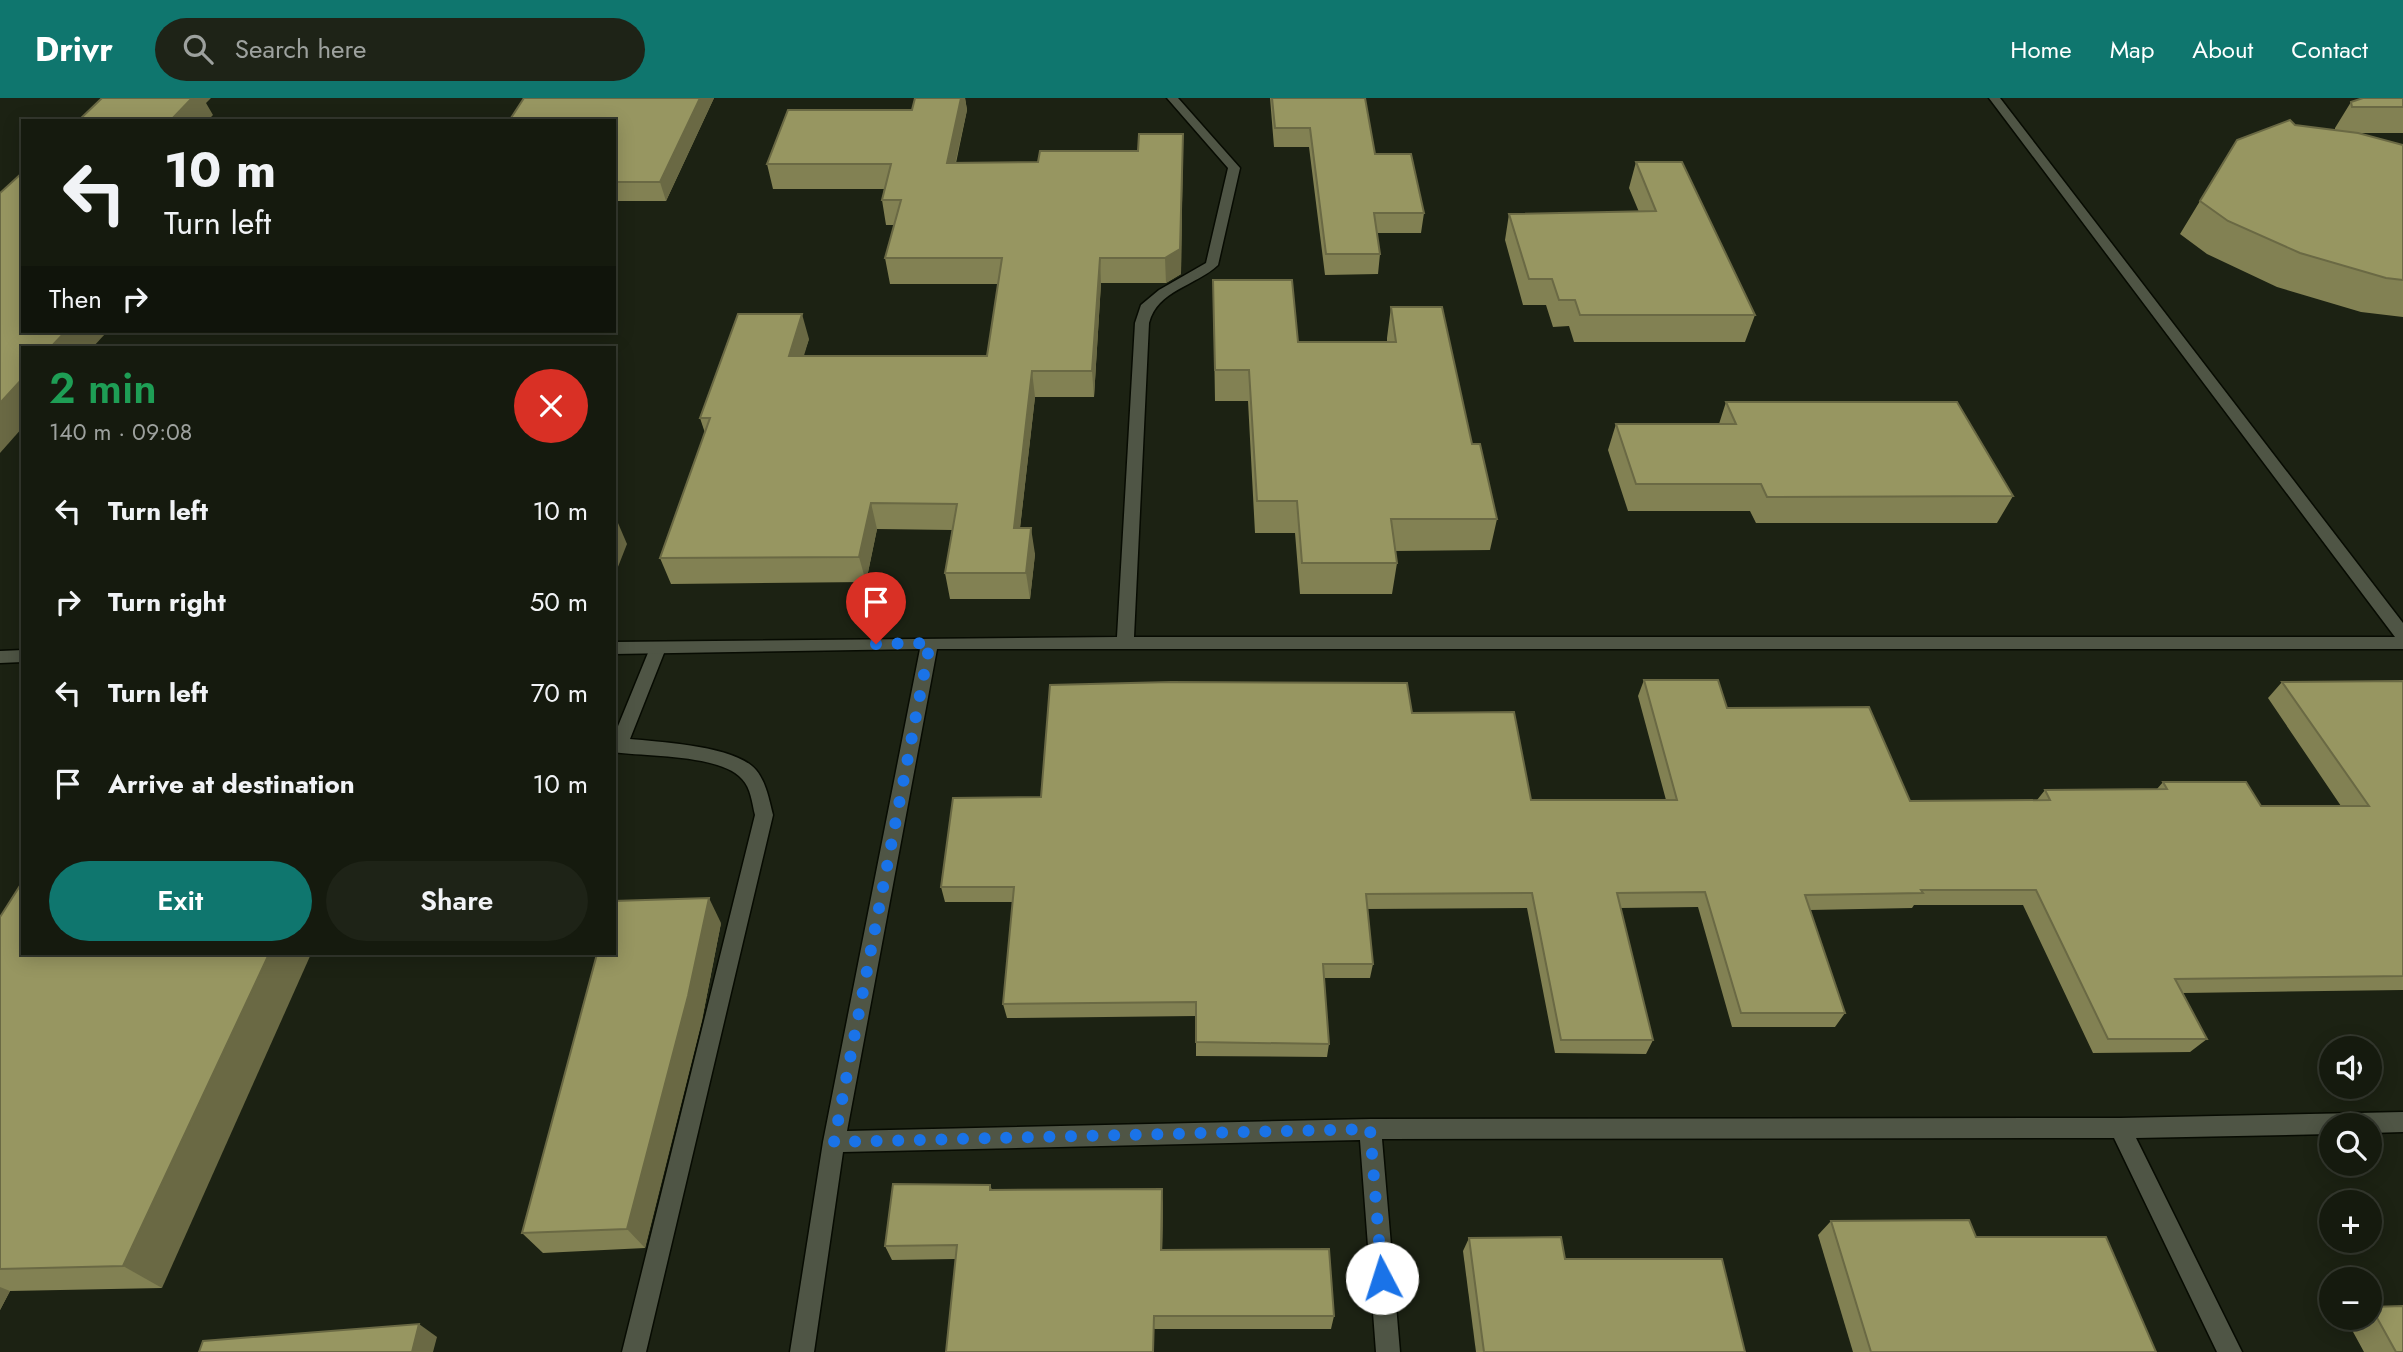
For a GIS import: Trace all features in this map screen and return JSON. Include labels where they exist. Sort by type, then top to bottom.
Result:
[{"type":"street","points":[[1125,643],[1142,323],[1146,308],[1164,293],[1212,265],[1234,168],[1171,98]]},
{"type":"street","points":[[1994,98],[2403,635]]},
{"type":"street","points":[[616,648],[930,643],[2403,643]]},
{"type":"street","points":[[802,1352],[834,1142],[930,643]]},
{"type":"street","points":[[634,1352],[764,815],[757,788],[745,769],[718,758],[617,746],[659,648]]},
{"type":"street","points":[[0,657],[21,656]]},
{"type":"street","points":[[834,1142],[1370,1129],[2120,1128],[2403,1122]]},
{"type":"street","points":[[2120,1128],[2230,1352]]},
{"type":"street","points":[[1370,1129],[1388,1352]]},
{"type":"building","points":[[102,98],[192,98],[172,119],[80,119]]},
{"type":"building","points":[[524,98],[700,98],[660,182],[616,182],[616,119],[510,119]]},
{"type":"building","points":[[915,98],[961,98],[947,163],[1038,162],[1040,151],[1138,151],[1139,134],[1183,134],[1180,249],[1165,258],[1100,258],[1092,371],[1032,371],[1014,528],[1031,528],[1026,573],[945,573],[957,504],[871,503],[859,557],[660,558],[710,418],[700,418],[738,314],[802,314],[789,356],[987,356],[1002,258],[885,258],[901,200],[882,200],[891,164],[767,164],[788,110],[912,110]]},
{"type":"building","points":[[1272,98],[1365,98],[1375,154],[1411,154],[1424,213],[1374,213],[1380,254],[1326,254],[1310,128],[1275,128]]},
{"type":"building","points":[[2363,98],[2403,98],[2403,107],[2352,107],[2351,102]]},
{"type":"building","points":[[2290,120],[2295,125],[2358,133],[2403,145],[2403,280],[2386,278],[2300,253],[2228,221],[2200,201],[2237,140]]},
{"type":"building","points":[[1636,162],[1682,162],[1755,315],[1580,315],[1575,300],[1559,300],[1552,279],[1529,279],[1509,214],[1656,211]]},
{"type":"building","points":[[21,174],[21,333],[64,333],[52,346],[21,346],[21,380],[0,403],[0,193]]},
{"type":"building","points":[[1213,280],[1292,280],[1298,342],[1396,342],[1391,307],[1442,307],[1472,444],[1480,444],[1497,519],[1391,519],[1397,563],[1302,563],[1297,501],[1257,501],[1249,370],[1215,370]]},
{"type":"building","points":[[1726,402],[1957,402],[2013,496],[1767,497],[1761,484],[1636,484],[1616,424],[1736,424]]},
{"type":"building","points":[[1644,680],[1718,680],[1727,708],[1869,707],[1910,801],[2050,800],[2045,790],[2167,789],[2163,782],[2246,782],[2261,806],[2369,806],[2282,682],[2403,681],[2403,976],[2175,979],[2207,1039],[2108,1039],[2036,890],[1921,890],[1923,893],[1805,895],[1845,1013],[1741,1013],[1705,892],[1617,893],[1653,1040],[1561,1040],[1532,893],[1366,894],[1373,964],[1323,964],[1329,1044],[1196,1042],[1196,1002],[1003,1004],[1014,887],[941,887],[953,798],[1041,797],[1050,685],[1171,682],[1407,683],[1412,713],[1514,712],[1531,800],[1677,800]]},
{"type":"building","points":[[21,884],[21,955],[269,955],[123,1266],[0,1269],[0,917]]},
{"type":"building","points":[[709,898],[688,996],[627,1229],[522,1233],[597,955],[616,955],[616,901]]},
{"type":"building","points":[[893,1184],[990,1185],[990,1190],[1162,1189],[1161,1250],[1329,1249],[1334,1316],[1154,1316],[1153,1352],[946,1352],[957,1245],[885,1246]]},
{"type":"building","points":[[1969,1220],[1976,1237],[2106,1237],[2156,1352],[1871,1352],[1831,1221]]},
{"type":"building","points":[[1561,1237],[1565,1259],[1722,1259],[1745,1352],[1484,1352],[1469,1238]]},
{"type":"building","points":[[2403,1306],[2403,1352],[2396,1352],[2382,1327],[2382,1307]]},
{"type":"building","points":[[419,1324],[412,1352],[199,1352],[203,1341]]},
{"type":"route","points":[[876,644],[930,643],[834,1142],[1370,1129],[1382,1278]]}]
